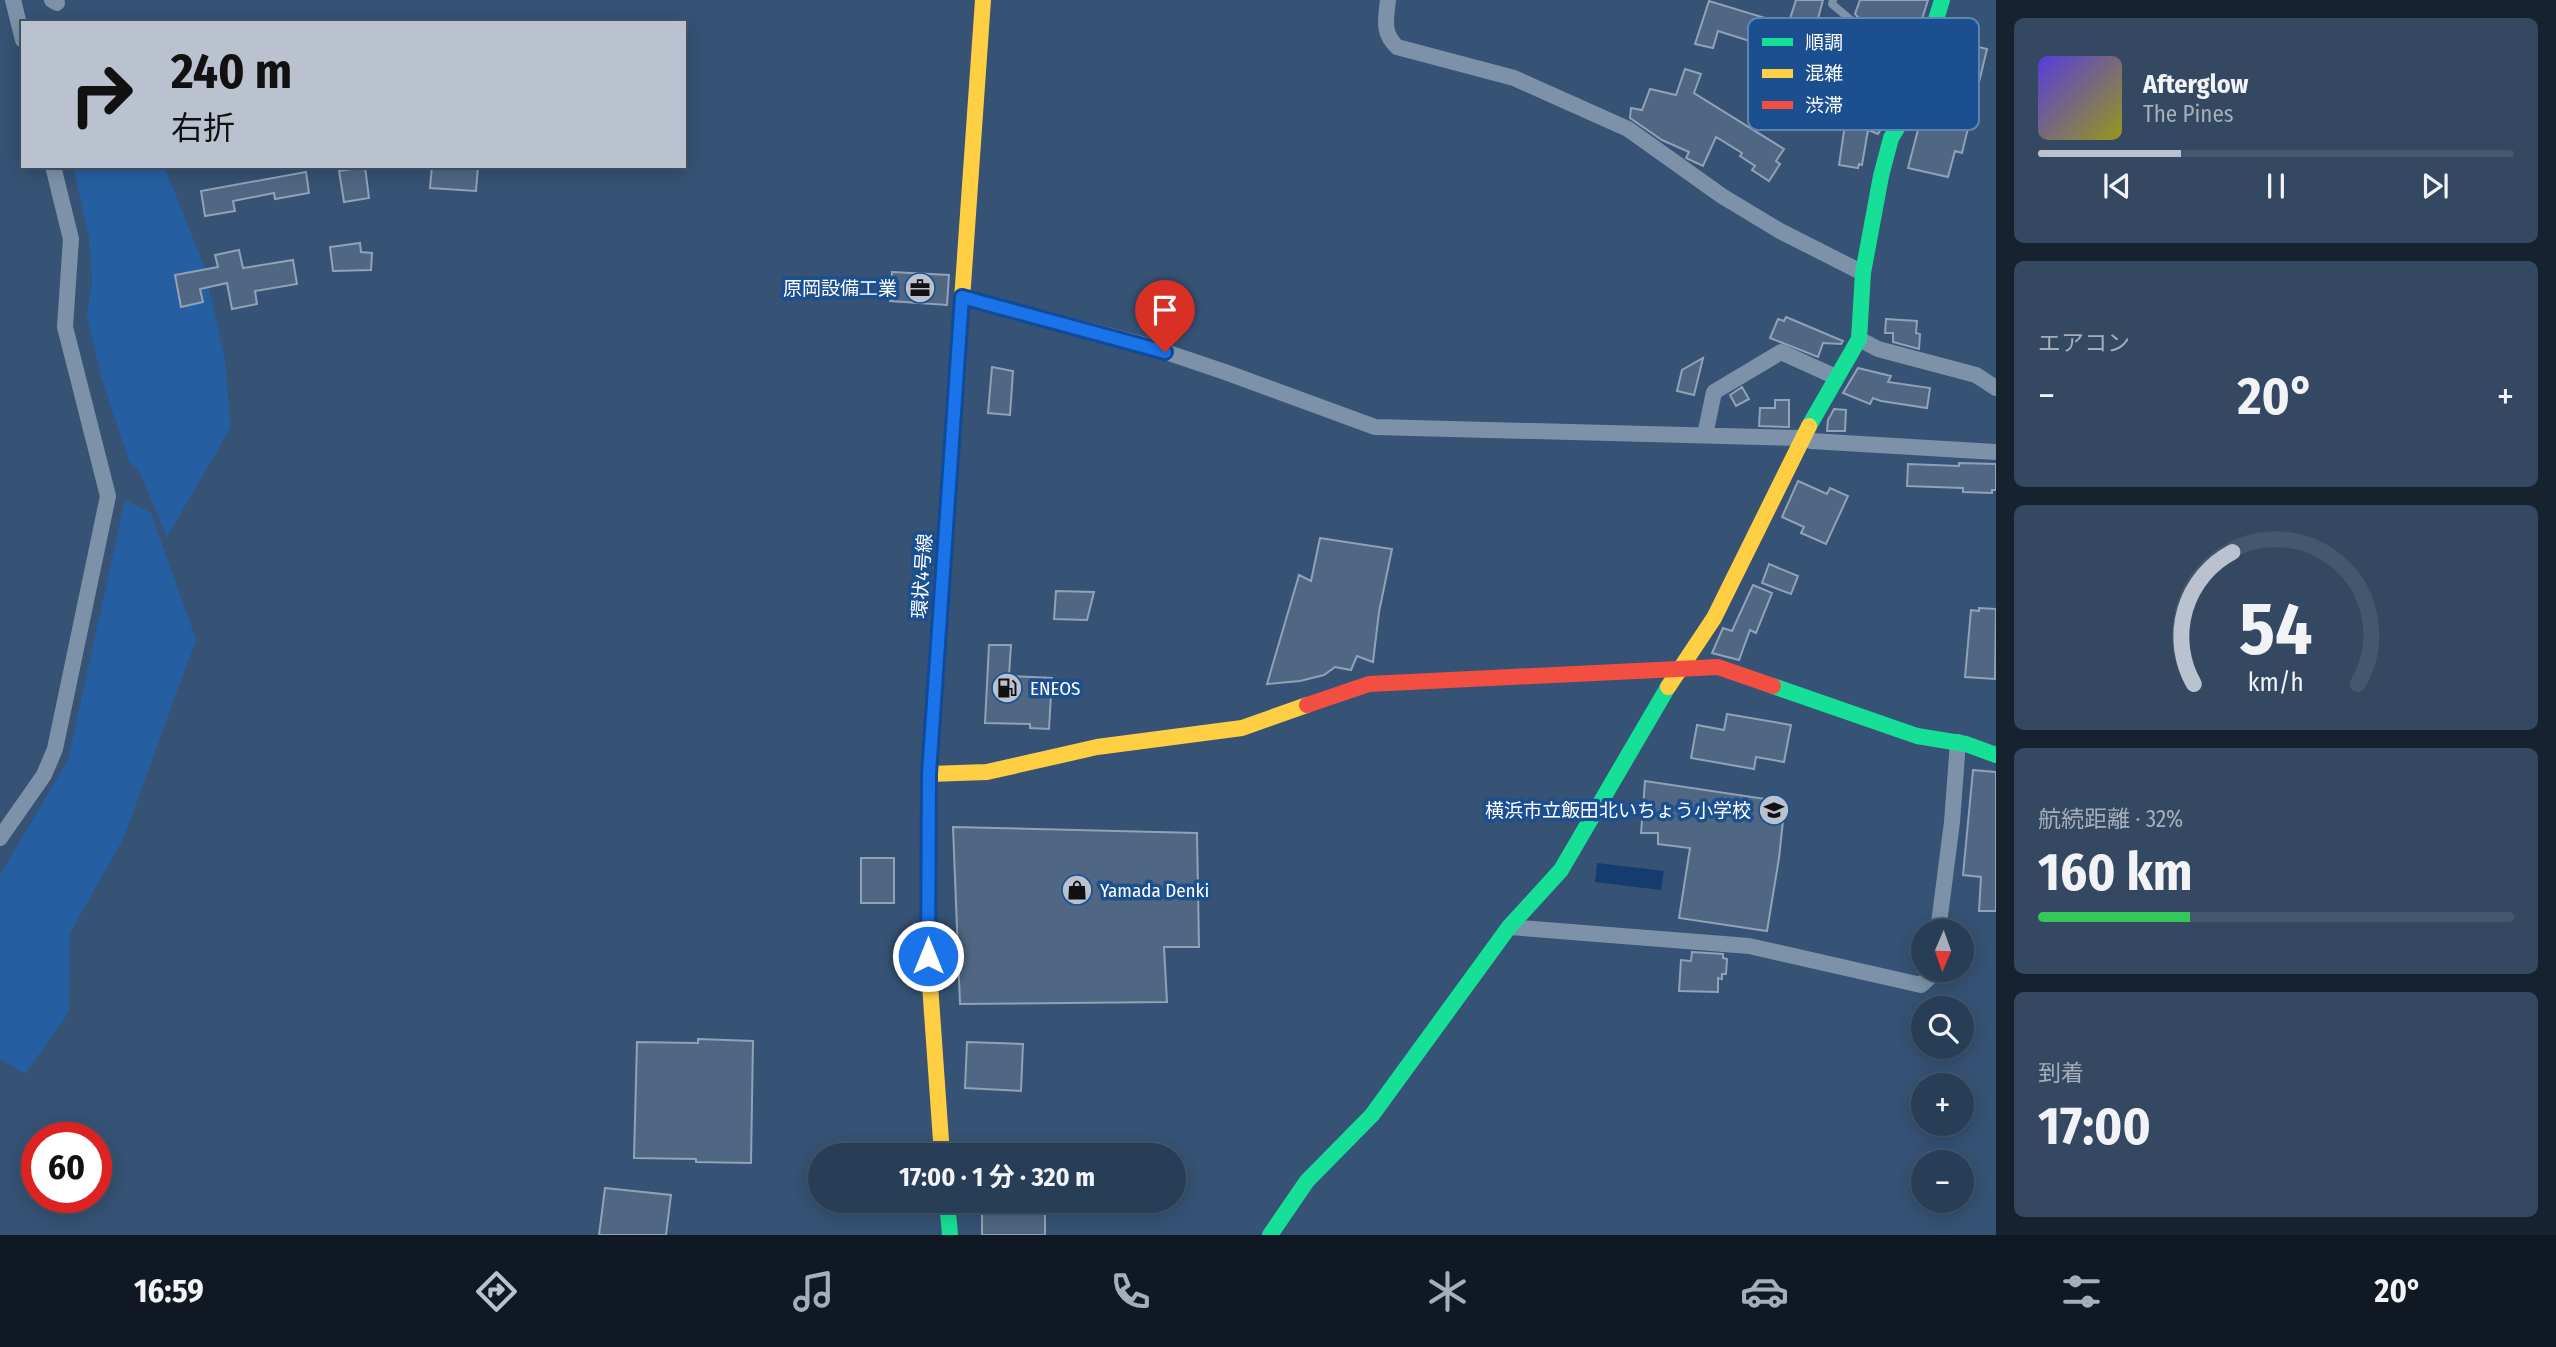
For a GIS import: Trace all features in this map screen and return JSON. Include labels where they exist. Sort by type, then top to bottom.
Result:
[{"type":"street","points":[[13,0],[21,32]]},
{"type":"street","name":"環状4号線","points":[[941,1143],[928,956],[929,774],[983,0]]},
{"type":"street","points":[[1388,0],[1385,30],[1397,47],[1514,78],[1629,129],[1722,196],[1780,231],[1863,273]]},
{"type":"street","points":[[1937,18],[1942,0]]},
{"type":"street","points":[[1270,1235],[1307,1181],[1372,1115],[1510,927],[1561,870],[1681,668],[1714,618],[1802,438],[1859,339],[1863,273],[1881,176],[1891,138],[1896,130]]},
{"type":"street","points":[[0,838],[44,775],[55,749],[108,496],[65,327],[71,239],[53,168]]},
{"type":"street","points":[[962,297],[1145,345],[1375,427],[1802,438],[1811,441],[1914,449],[1996,452]]},
{"type":"street","points":[[1859,339],[1878,349],[1976,375],[1996,388]]},
{"type":"street","points":[[1705,435],[1714,392],[1781,352],[1836,377]]},
{"type":"street","points":[[929,774],[987,772],[1097,747],[1242,728],[1369,684],[1718,667],[1917,736],[1958,742],[1996,755]]},
{"type":"street","points":[[1940,919],[1952,822],[1958,742]]},
{"type":"street","points":[[1510,927],[1749,946],[1921,985],[1924,982]]},
{"type":"street","points":[[948,1213],[950,1235]]},
{"type":"lane","points":[[1833,0],[1832,4],[1849,18]]},
{"type":"shaded area","points":[[73,168],[165,168],[204,266],[225,360],[231,427],[167,537],[138,469],[130,463],[101,377],[87,316],[92,281],[89,237]]},
{"type":"shaded area","points":[[125,500],[151,513],[196,640],[123,839],[70,933],[69,1012],[25,1074],[0,1059],[0,875],[68,760]]},
{"type":"shaded area","points":[[1597,863],[1664,871],[1661,890],[1595,882]]},
{"type":"building","points":[[1796,0],[1823,0],[1818,18],[1790,18]]},
{"type":"building","points":[[1860,0],[1928,0],[1922,18],[1859,18],[1855,14]]},
{"type":"building","points":[[1709,1],[1765,18],[1748,18],[1748,40],[1718,31],[1713,48],[1695,44]]},
{"type":"building","points":[[1979,47],[1987,49],[1979,82]]},
{"type":"building","points":[[1685,69],[1701,74],[1694,93],[1748,127],[1748,130],[1753,130],[1784,149],[1776,161],[1780,164],[1769,181],[1752,170],[1755,166],[1740,156],[1742,153],[1716,137],[1703,166],[1686,158],[1689,152],[1662,140],[1630,118],[1631,108],[1642,110],[1650,89],[1676,95]]},
{"type":"building","points":[[1844,130],[1868,130],[1862,165],[1859,164],[1858,168],[1839,165]]},
{"type":"building","points":[[1918,130],[1968,130],[1962,153],[1955,151],[1948,177],[1908,168]]},
{"type":"building","points":[[365,168],[369,198],[344,202],[339,171]]},
{"type":"building","points":[[432,168],[478,168],[476,191],[430,188]]},
{"type":"building","points":[[306,172],[309,193],[275,199],[274,193],[233,201],[235,211],[205,216],[201,191]]},
{"type":"building","points":[[360,243],[361,252],[372,253],[371,270],[333,271],[330,247]]},
{"type":"building","points":[[239,250],[243,268],[293,260],[297,284],[255,291],[257,304],[232,309],[227,283],[200,289],[203,302],[181,307],[175,275],[218,267],[215,255]]},
{"type":"building","name":"原岡設備工業","points":[[892,272],[949,275],[947,305],[890,301]]},
{"type":"building","points":[[1786,317],[1843,341],[1841,344],[1823,343],[1818,357],[1770,338],[1778,319],[1784,321]]},
{"type":"building","points":[[1886,319],[1917,321],[1919,349],[1893,342],[1893,333],[1885,333]]},
{"type":"building","points":[[1703,358],[1694,395],[1677,391],[1682,370]]},
{"type":"building","points":[[992,367],[1013,371],[1010,415],[988,413]]},
{"type":"building","points":[[1858,368],[1891,376],[1888,382],[1930,388],[1927,408],[1873,398],[1870,404],[1843,393]]},
{"type":"building","points":[[1742,387],[1749,399],[1736,406],[1730,395]]},
{"type":"building","points":[[1775,400],[1789,400],[1789,427],[1759,426],[1760,408],[1775,408]]},
{"type":"building","points":[[1834,409],[1846,410],[1845,431],[1827,431],[1828,420]]},
{"type":"building","points":[[1959,463],[1996,464],[1996,490],[1992,490],[1992,493],[1963,492],[1963,488],[1907,486],[1908,464],[1959,466]]},
{"type":"building","points":[[1798,481],[1827,494],[1830,488],[1848,496],[1826,544],[1801,533],[1804,527],[1782,517]]},
{"type":"building","points":[[1320,538],[1392,549],[1379,612],[1373,662],[1357,656],[1351,670],[1335,667],[1324,675],[1300,681],[1267,684],[1299,575],[1311,581]]},
{"type":"building","points":[[1769,564],[1798,576],[1791,594],[1762,583]]},
{"type":"building","points":[[1753,585],[1772,593],[1756,633],[1750,630],[1739,660],[1712,653],[1723,628],[1732,631]]},
{"type":"building","points":[[1056,591],[1094,592],[1087,620],[1054,619]]},
{"type":"building","points":[[1979,608],[1996,609],[1995,679],[1965,677],[1971,610],[1979,611]]},
{"type":"building","points":[[989,645],[1011,645],[1009,676],[1052,678],[1049,729],[1030,728],[1030,724],[985,723]]},
{"type":"building","points":[[1727,714],[1791,725],[1784,762],[1756,757],[1754,769],[1691,758],[1697,725],[1724,730]]},
{"type":"building","points":[[1973,770],[1996,772],[1996,911],[1979,911],[1981,877],[1963,875]]},
{"type":"building","points":[[1645,781],[1785,802],[1767,931],[1679,918],[1690,848],[1658,844],[1658,833],[1641,833]]},
{"type":"building","name":"Yamada Denki","points":[[953,827],[1197,833],[1199,947],[1164,947],[1167,1002],[960,1004]]},
{"type":"building","points":[[861,858],[894,858],[894,903],[861,903]]},
{"type":"building","points":[[1692,952],[1723,954],[1723,958],[1727,959],[1726,974],[1722,974],[1722,979],[1718,978],[1718,992],[1679,991],[1681,960],[1691,961]]},
{"type":"building","points":[[698,1039],[753,1041],[751,1163],[634,1158],[637,1042],[698,1043]]},
{"type":"building","points":[[967,1042],[1023,1044],[1021,1091],[965,1088]]},
{"type":"building","points":[[605,1188],[671,1195],[666,1235],[599,1235]]},
{"type":"building","points":[[982,1213],[1045,1213],[1045,1235],[982,1235]]},
{"type":"traffic: fast","points":[[1936,18],[1942,0]]},
{"type":"traffic: fast","points":[[1809,426],[1859,339],[1863,273],[1881,176],[1891,138],[1896,130]]},
{"type":"traffic: fast","points":[[1773,686],[1917,736],[1966,744],[1996,755]]},
{"type":"traffic: fast","points":[[1270,1235],[1307,1181],[1372,1115],[1509,927],[1561,870],[1668,687]]},
{"type":"traffic: fast","points":[[948,1213],[950,1235]]},
{"type":"traffic: slow","points":[[945,542],[983,0]]},
{"type":"traffic: slow","points":[[1668,687],[1714,618],[1809,426]]},
{"type":"traffic: slow","points":[[929,774],[987,772],[1097,747],[1242,728],[1307,705]]},
{"type":"traffic: slow","points":[[929,812],[928,956],[941,1143]]},
{"type":"traffic: jam","points":[[929,812],[929,774],[945,542]]},
{"type":"traffic: jam","points":[[1307,705],[1369,684],[1718,667],[1773,686]]},
{"type":"place","name":"原岡設備工業","points":[[920,288]]},
{"type":"place","name":"ENEOS","points":[[1007,688]]},
{"type":"place","name":"横浜市立飯田北いちょう小学校","points":[[1774,810]]},
{"type":"place","name":"Yamada Denki","points":[[1077,890]]},
{"type":"route","points":[[928,956],[929,774],[962,297],[1165,352]]}]
